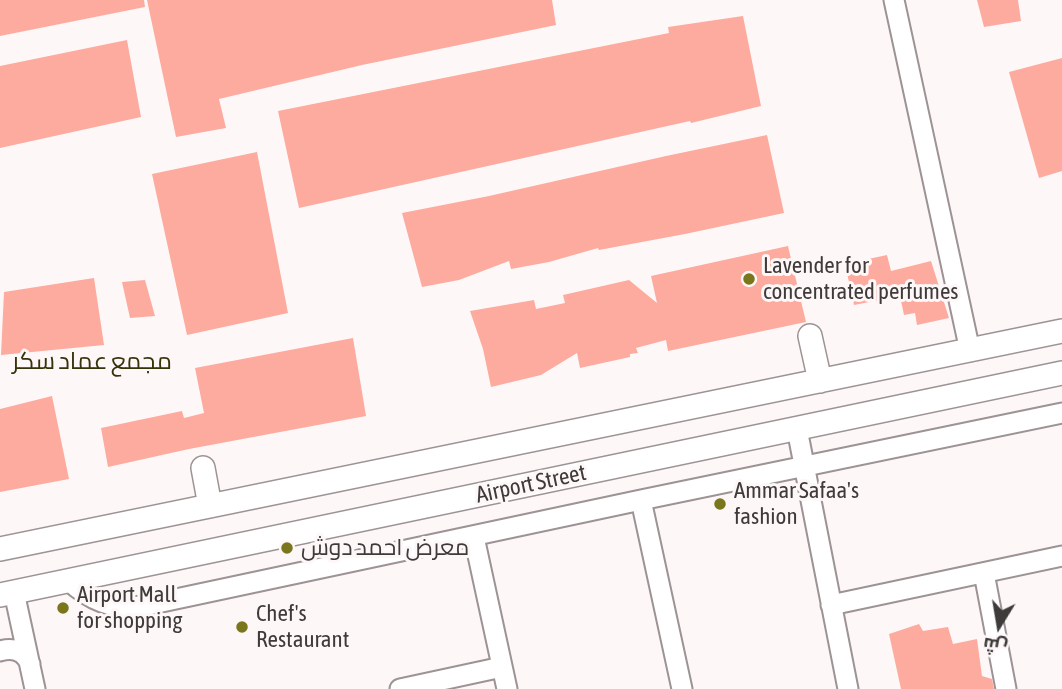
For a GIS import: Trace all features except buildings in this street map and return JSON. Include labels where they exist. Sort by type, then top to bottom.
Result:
[{"type":"main road","name":"Airport Street","points":[[0,549],[1062,331]]},
{"type":"main road","points":[[810,335],[820,381]]},
{"type":"main road","name":"Airport Street","points":[[7,594],[1062,373]]},
{"type":"main road","points":[[203,468],[210,506]]},
{"type":"street","points":[[894,0],[970,351]]},
{"type":"street","points":[[68,580],[90,598],[116,607],[130,608],[1062,413]]},
{"type":"street","points":[[797,429],[848,689]]},
{"type":"street","points":[[641,500],[682,689]]},
{"type":"street","points":[[474,537],[507,689]]},
{"type":"street","points":[[831,605],[1062,555]]},
{"type":"street","points":[[984,573],[1006,689]]},
{"type":"street","points":[[7,594],[30,665]]},
{"type":"street","points":[[0,651],[17,650],[29,659],[35,689]]},
{"type":"street","points":[[400,689],[502,667]]},
{"type":"place","name":"Lavender for concentrated perfumes","points":[[749,279]]},
{"type":"place","name":"Ammar Safaa's fashion","points":[[720,504]]},
{"type":"place","name":"معرض احمد دوش","points":[[287,548]]},
{"type":"place","name":"Airport Mall for shopping","points":[[63,608]]},
{"type":"place","name":"Chef's Restaurant","points":[[242,627]]},
{"type":"district","name":"مجمع عماد سكر","points":[[92,361]]}]
